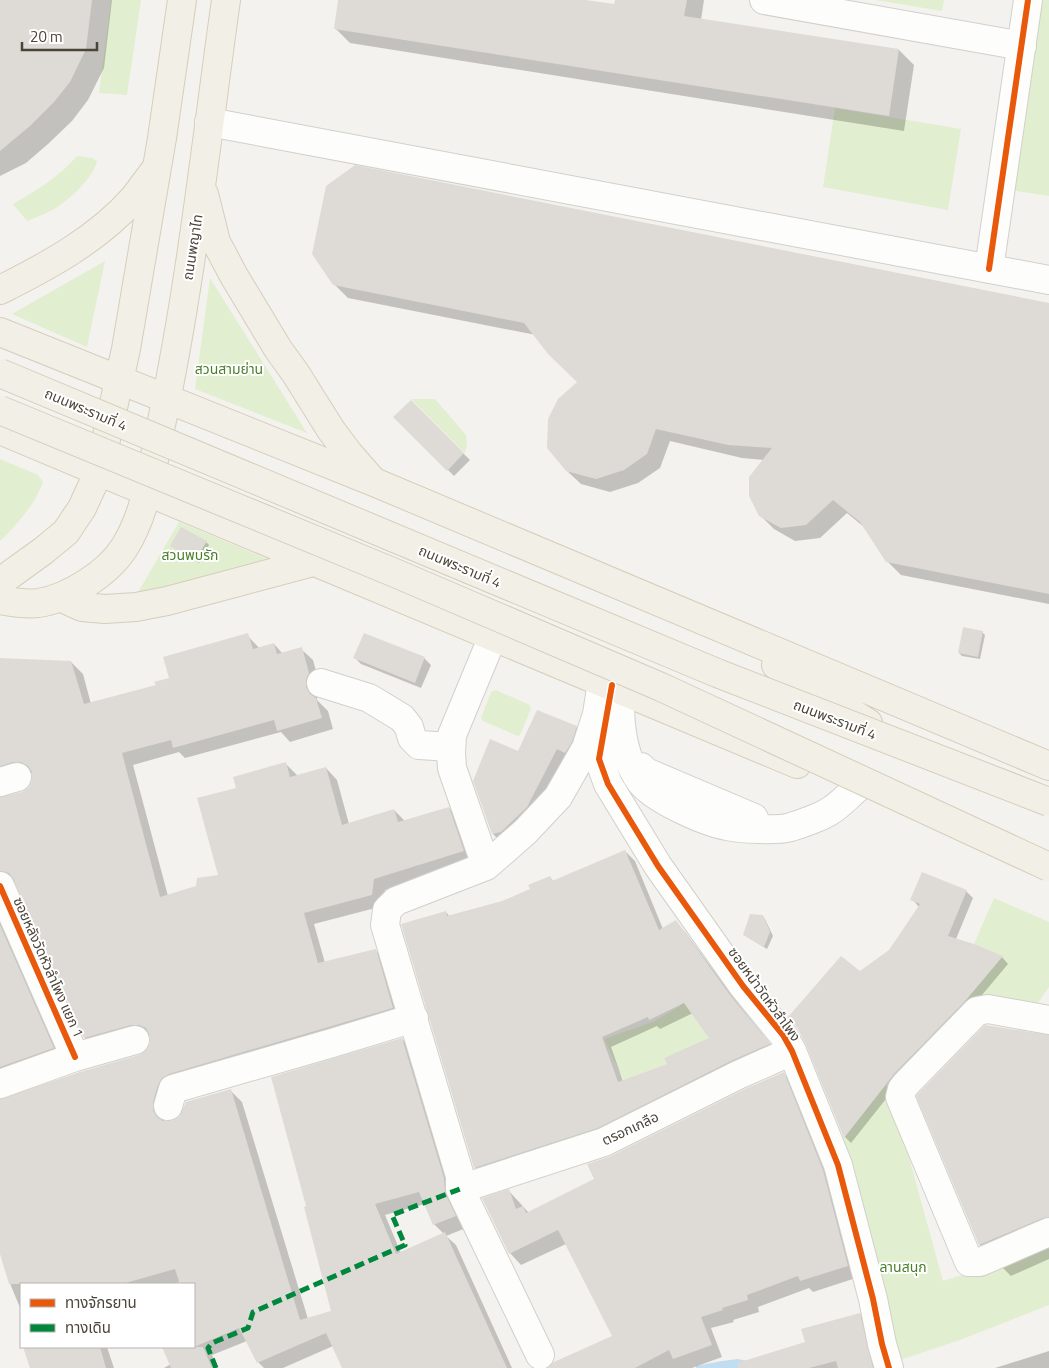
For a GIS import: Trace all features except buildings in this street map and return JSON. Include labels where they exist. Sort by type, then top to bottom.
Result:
[{"type":"main road","points":[[0,582],[66,532],[82,508],[99,471],[119,381],[156,167],[182,0]]},
{"type":"main road","name":"ถนนพญาไท","points":[[0,600],[36,604],[60,597],[88,582],[112,563],[124,548],[134,529],[146,491],[174,364],[202,182],[226,0]]},
{"type":"main road","points":[[0,290],[52,263],[92,236],[134,198],[156,167]]},
{"type":"main road","points":[[202,182],[216,242],[234,276],[278,349],[331,430],[374,482]]},
{"type":"main road","name":"ถนนพระรามที่ 4","points":[[0,332],[374,482],[1049,766]]},
{"type":"main road","name":"ถนนพระรามที่ 4","points":[[0,373],[717,673],[1049,802]]},
{"type":"main road","points":[[0,410],[395,573],[661,686],[1049,869]]},
{"type":"main road","points":[[0,430],[1049,869]]},
{"type":"main road","points":[[60,597],[82,606],[105,609],[136,606],[167,601],[313,562]]},
{"type":"main road","name":"ถนนพระรามที่ 4","points":[[713,625],[847,711],[895,739],[1049,813]]},
{"type":"main road","points":[[678,714],[900,791],[1049,852]]},
{"type":"street","points":[[764,0],[1022,46]]},
{"type":"street","points":[[988,269],[1028,0]]},
{"type":"street","points":[[209,122],[1049,280]]},
{"type":"street","points":[[486,866],[452,768],[451,747],[452,736],[493,636]]},
{"type":"street","points":[[322,683],[369,698],[402,718],[409,727],[412,738],[419,745],[451,747]]},
{"type":"street","points":[[612,685],[627,754],[641,782],[671,806],[727,826],[790,828],[829,812],[856,789]]},
{"type":"street","points":[[540,1355],[460,1189],[460,1176],[386,925],[387,910],[396,901],[486,866],[525,832],[558,797],[586,748],[597,714],[612,685]]},
{"type":"street","name":"ซอยหน้าวัดหัวลำโพง","points":[[612,685],[600,759],[608,784],[658,866],[742,986],[783,1035],[792,1050],[838,1165],[889,1368]]},
{"type":"street","name":"ซอยหลังวัดหัวลำโพง แยก 1","points":[[0,886],[75,1057]]},
{"type":"street","points":[[1049,1020],[988,1009],[977,1011],[906,1084],[902,1089],[900,1097],[969,1262],[980,1262],[1049,1232]]},
{"type":"street","points":[[168,1106],[173,1089],[332,1044],[414,1018]]},
{"type":"street","points":[[0,1084],[75,1057],[135,1040]]},
{"type":"street","name":"ตรอกเกลือ","points":[[460,1189],[498,1175],[604,1142],[792,1050]]},
{"type":"green space","points":[[111,0],[141,0],[127,95],[99,93]]},
{"type":"green space","points":[[876,0],[944,0],[942,11]]},
{"type":"green space","points":[[1038,0],[1049,0],[1049,196],[1010,190]]},
{"type":"green space","points":[[835,108],[961,129],[948,210],[823,187]]},
{"type":"green space","points":[[77,156],[92,158],[97,161],[86,181],[56,208],[27,221],[13,204],[55,177]]},
{"type":"green space","points":[[105,261],[87,347],[12,314]]},
{"type":"green space","name":"สวนสามย่าน","points":[[210,278],[307,433],[195,389]]},
{"type":"green space","points":[[411,399],[435,399],[466,435],[467,445],[465,453]]},
{"type":"green space","points":[[0,459],[38,475],[43,482],[36,498],[25,514],[0,541]]},
{"type":"green space","name":"สวนพบรัก","points":[[179,522],[272,561],[137,594]]},
{"type":"green space","points":[[496,690],[530,705],[531,709],[520,735],[518,736],[483,721],[481,718],[491,692]]},
{"type":"green space","points":[[994,898],[1049,922],[1049,987],[1031,1013],[964,1001],[1002,957],[974,944]]},
{"type":"green space","points":[[681,997],[719,1036],[664,1058],[667,1064],[624,1080],[604,1039],[653,1022],[680,1006]]},
{"type":"green space","name":"ลานสนุก","points":[[886,1085],[907,1150],[943,1281],[969,1273],[1049,1239],[1049,1305],[960,1340],[897,1361],[840,1142]]},
{"type":"water","points":[[738,1359],[747,1361],[755,1368],[696,1368],[696,1366]]},
{"type":"marked path","points":[[216,1368],[208,1348],[212,1343],[248,1328],[253,1312],[405,1245],[392,1215],[460,1189]]},
{"type":"cycle path","points":[[989,269],[1028,0]]},
{"type":"cycle path","points":[[612,685],[599,759],[608,784],[658,866],[743,986],[783,1035],[792,1051],[838,1165],[889,1368]]},
{"type":"cycle path","points":[[0,886],[75,1057]]}]
